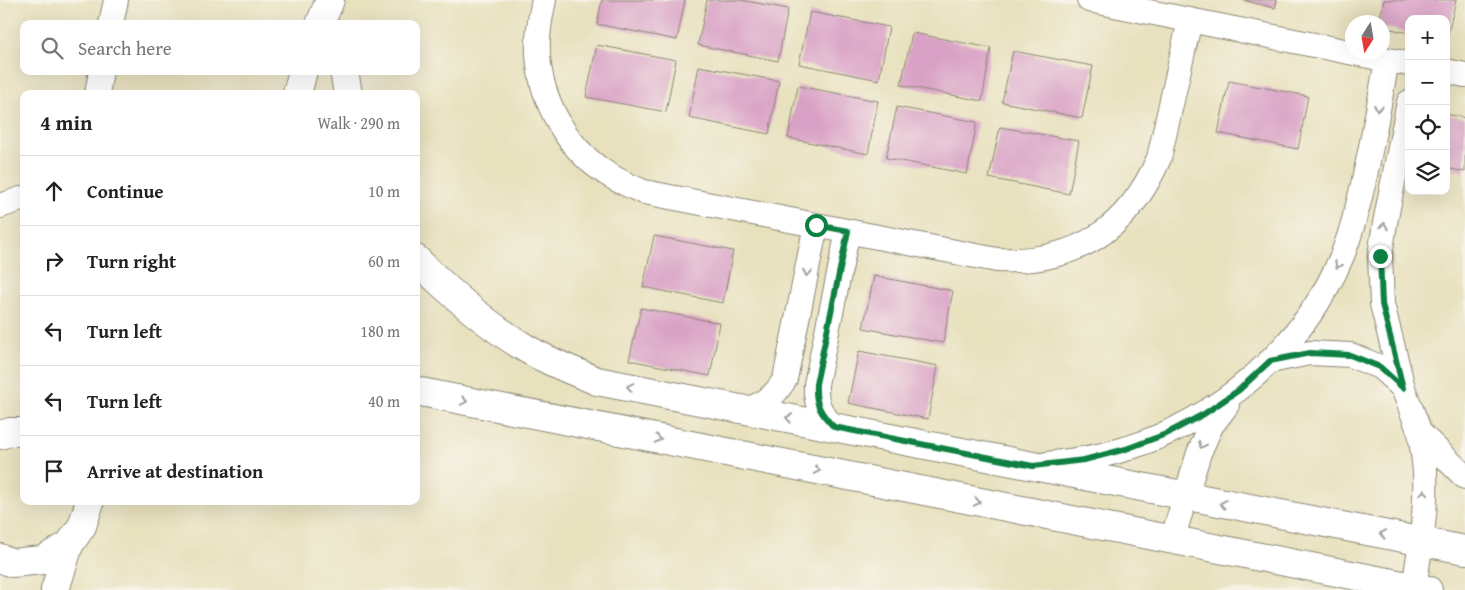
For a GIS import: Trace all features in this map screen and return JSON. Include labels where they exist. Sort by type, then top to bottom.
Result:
[{"type":"street","points":[[112,20],[116,0]]},
{"type":"street","points":[[322,20],[330,0]]},
{"type":"street","points":[[337,0],[338,20]]},
{"type":"street","points":[[544,0],[538,39],[538,59],[541,78],[555,116],[565,133],[592,162],[626,184],[644,192],[997,260],[1018,261],[1040,259],[1080,246],[1114,224],[1129,210],[1141,194],[1159,158],[1190,20]]},
{"type":"street","points":[[1033,466],[1084,460],[1126,449],[1166,434],[1204,414],[1239,390],[1270,361],[1299,329],[1318,301],[1342,256],[1354,221],[1398,62],[1089,0]]},
{"type":"street","points":[[1450,72],[1465,75]]},
{"type":"street","points":[[98,90],[101,75]]},
{"type":"street","points":[[298,90],[302,75]]},
{"type":"street","points":[[345,75],[347,90]]},
{"type":"street","points":[[420,392],[1420,589],[1425,473],[1420,433],[1403,388],[1382,304],[1380,256],[1408,105]]},
{"type":"street","points":[[0,206],[20,199]]},
{"type":"street","points":[[745,410],[768,401],[778,391],[785,379],[816,225]]},
{"type":"street","points":[[834,427],[825,418],[815,396],[848,231]]},
{"type":"street","points":[[420,263],[466,306],[496,329],[528,350],[597,381],[1465,550]]},
{"type":"street","points":[[1270,361],[1310,353],[1350,355],[1380,367],[1403,388]]},
{"type":"street","points":[[1172,540],[1199,453],[1211,426],[1239,390]]},
{"type":"street","points":[[1420,433],[1465,477]]},
{"type":"street","points":[[54,590],[69,544],[82,526],[88,505]]},
{"type":"street","points":[[0,558],[12,563],[43,560],[69,544]]},
{"type":"building","points":[[602,0],[685,0],[677,40],[597,24]]},
{"type":"building","points":[[707,0],[741,0],[788,9],[778,61],[698,45]]},
{"type":"building","points":[[1242,0],[1277,0],[1275,8]]},
{"type":"building","points":[[1384,0],[1456,0],[1450,25],[1450,15],[1405,15],[1405,32],[1390,29],[1390,15],[1381,15]]},
{"type":"building","points":[[810,12],[889,27],[879,80],[799,64]]},
{"type":"building","points":[[912,33],[991,48],[982,101],[901,85]]},
{"type":"building","points":[[597,45],[676,60],[666,112],[586,97]]},
{"type":"building","points":[[1013,51],[1093,66],[1082,118],[1002,102]]},
{"type":"building","points":[[699,66],[779,81],[769,134],[689,118]]},
{"type":"building","points":[[1229,81],[1308,96],[1298,149],[1218,133]]},
{"type":"building","points":[[798,86],[878,101],[868,154],[788,138]]},
{"type":"building","points":[[897,107],[977,122],[967,174],[886,158]]},
{"type":"building","points":[[1450,115],[1465,118],[1465,172],[1450,169]]},
{"type":"building","points":[[1000,127],[1079,141],[1069,194],[989,178]]},
{"type":"building","points":[[654,236],[733,251],[723,303],[643,287]]},
{"type":"building","points":[[874,276],[953,291],[943,343],[863,328]]},
{"type":"building","points":[[641,308],[720,323],[710,376],[629,360]]},
{"type":"building","points":[[859,351],[938,366],[928,419],[848,403]]},
{"type":"route","points":[[816,225],[848,231],[816,384],[815,396],[825,418],[834,427],[1033,466],[1084,460],[1126,449],[1166,434],[1204,414],[1239,390],[1270,361],[1310,353],[1350,355],[1380,367],[1403,388],[1382,304],[1380,256]]}]
